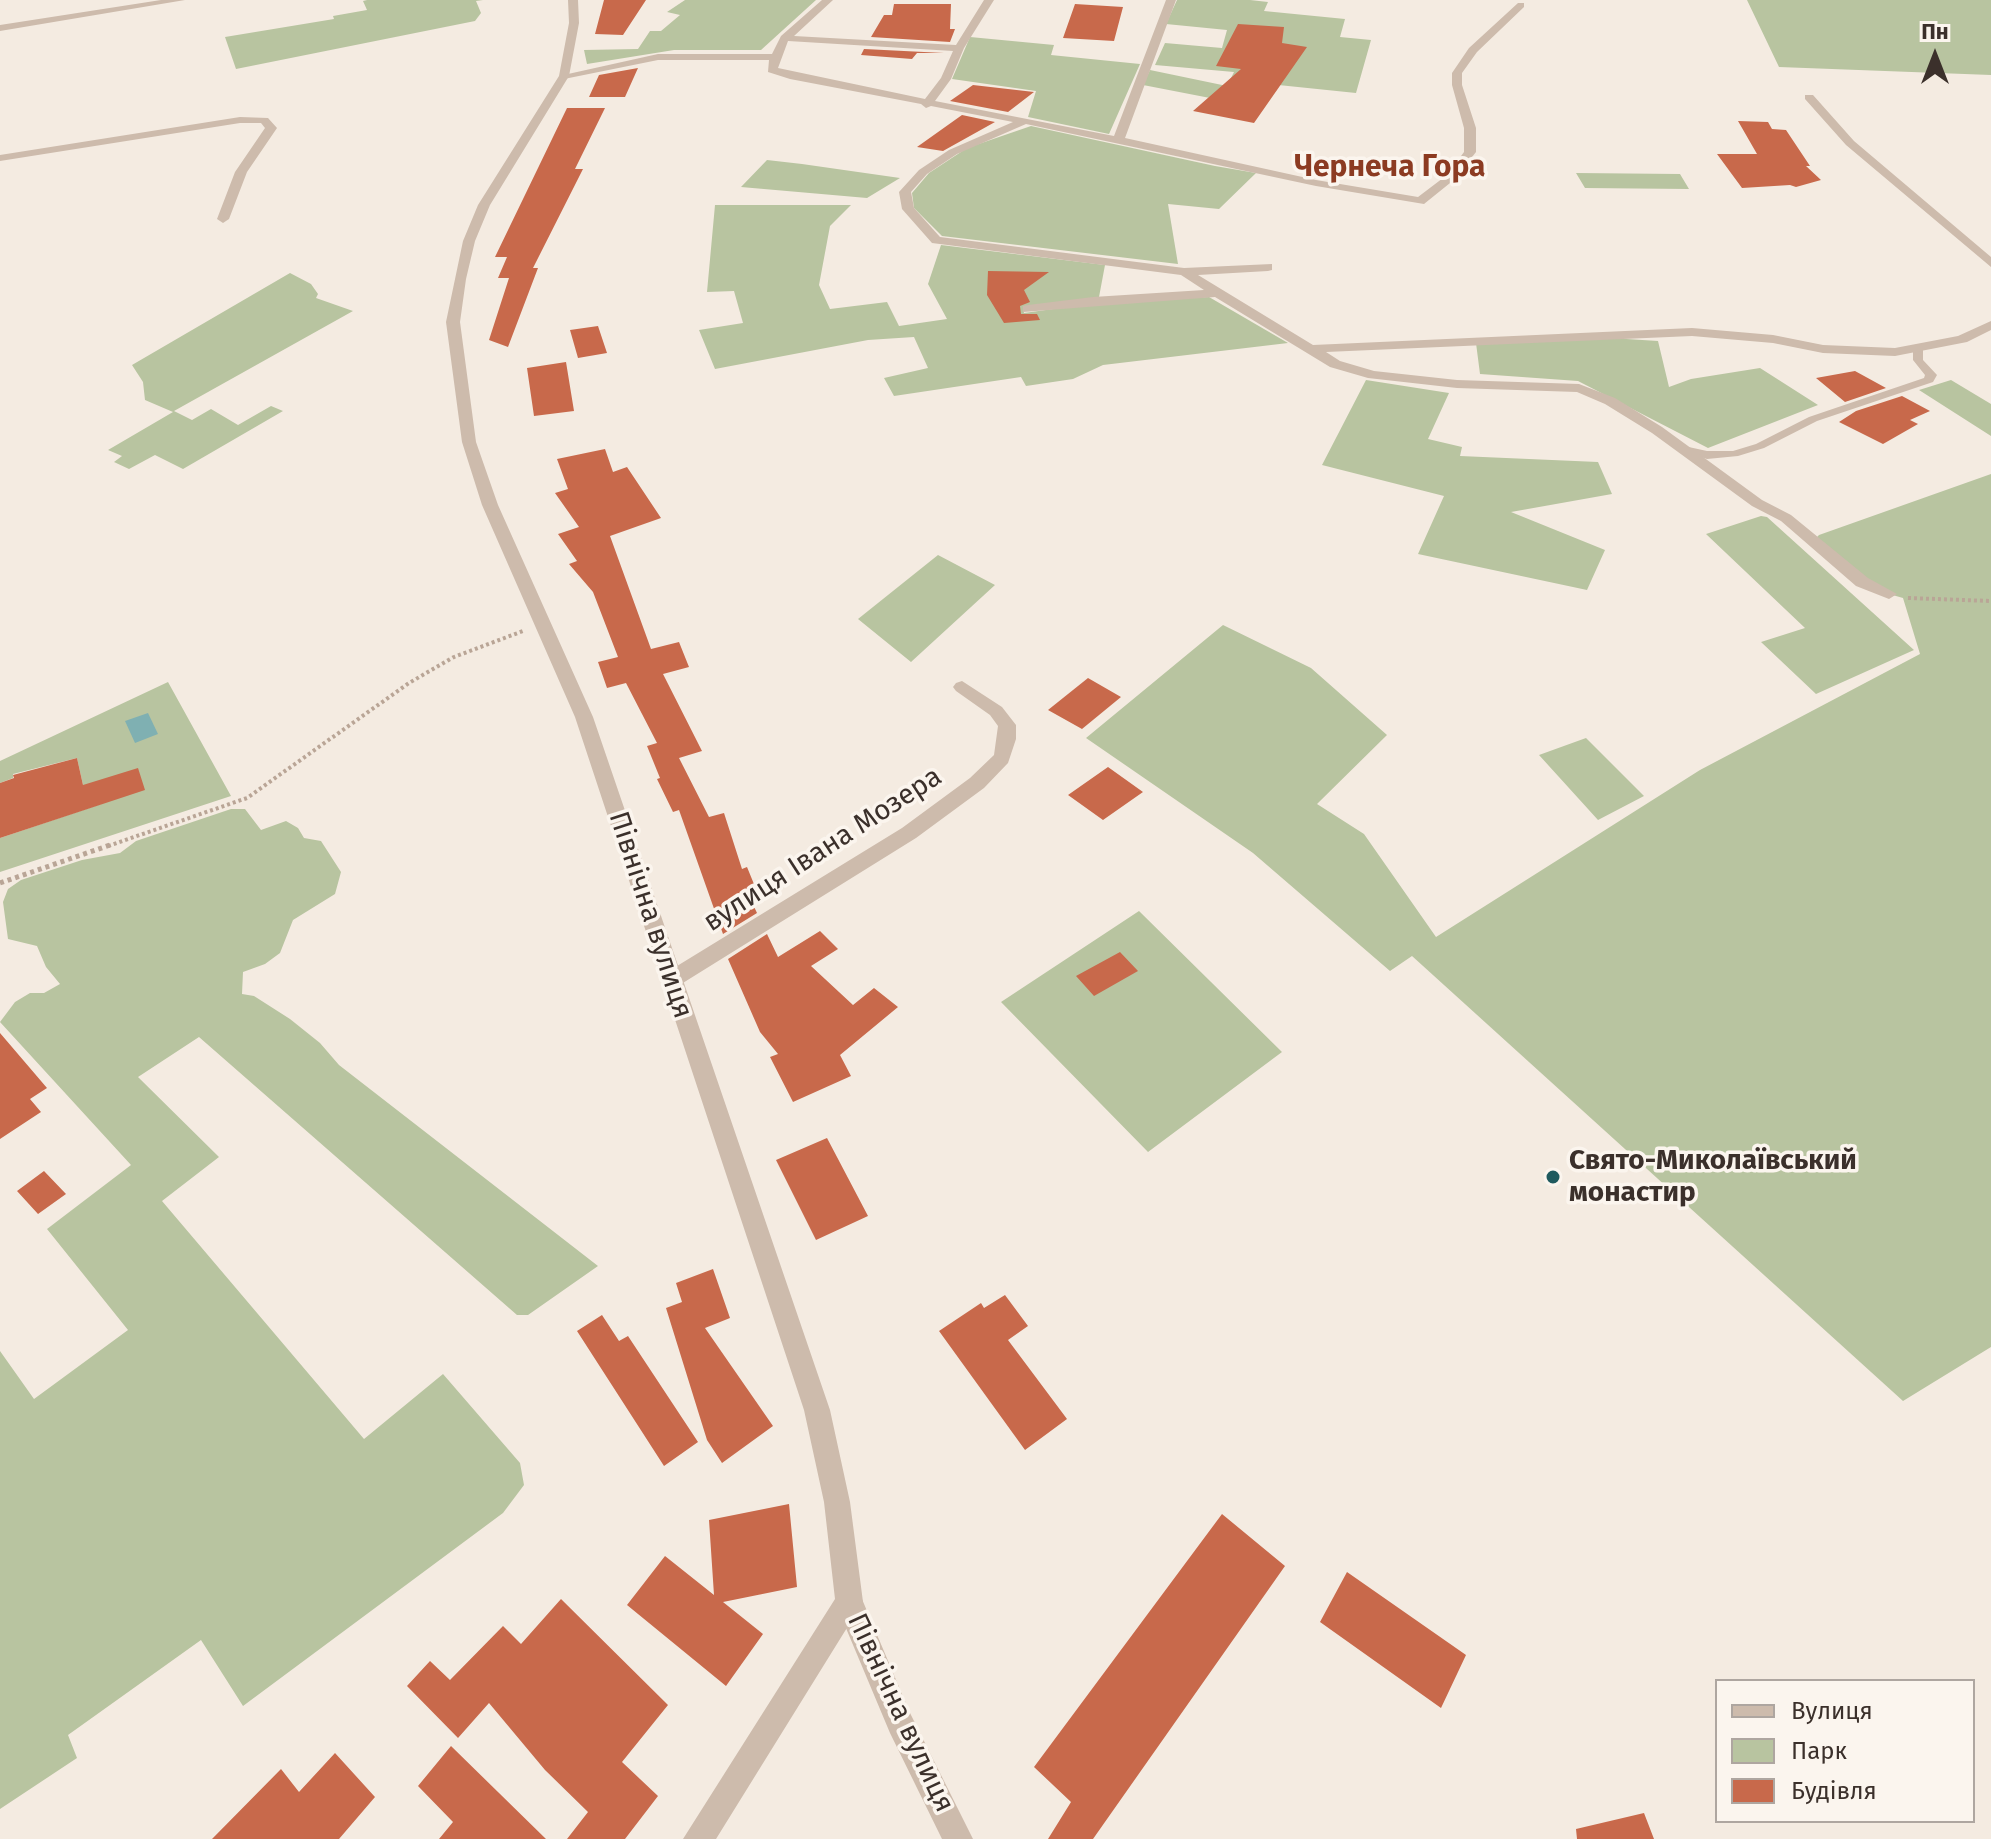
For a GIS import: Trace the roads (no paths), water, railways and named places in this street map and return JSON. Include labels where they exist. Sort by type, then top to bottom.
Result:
[{"type":"street","points":[[0,28],[180,0]]},
{"type":"street","name":"Північна вулиця","points":[[573,0],[574,23],[564,76],[484,205],[469,241],[453,322],[469,442],[490,505],[584,717],[817,1410],[837,1502],[849,1602],[900,1723],[958,1839]]},
{"type":"street","points":[[828,0],[785,38],[772,70],[926,105],[1025,121],[1316,183],[1420,201],[1451,177],[1470,152],[1470,128],[1457,85],[1457,73],[1473,50],[1521,5]]},
{"type":"street","points":[[926,105],[946,79],[959,48],[989,0]]},
{"type":"street","points":[[1118,141],[1171,0]]},
{"type":"street","points":[[785,38],[959,48]]},
{"type":"street","points":[[564,76],[658,57],[775,57]]},
{"type":"street","points":[[1809,97],[1850,143],[1988,257]]},
{"type":"street","points":[[0,158],[240,120],[264,120],[271,128],[241,172],[223,219]]},
{"type":"street","points":[[1025,121],[953,152],[923,172],[905,192],[908,209],[936,240],[1184,272],[1268,267]]},
{"type":"street","points":[[1184,272],[1335,364],[1373,375],[1457,384],[1579,388],[1610,401],[1757,503],[1786,518],[1862,582],[1889,594]]},
{"type":"street","points":[[1028,309],[1214,293]]},
{"type":"street","points":[[1311,349],[1692,332],[1773,339],[1823,349],[1895,352],[1962,339],[1991,325]]},
{"type":"street","name":"вулиця Івана Мозера","points":[[671,980],[909,833],[977,783],[1002,758],[1007,725],[996,711],[962,687]]},
{"type":"street","points":[[698,1839],[849,1602]]},
{"type":"lane","points":[[1684,450],[1707,455],[1734,454],[1760,446],[1813,419],[1929,380],[1931,375],[1918,360],[1918,348]]},
{"type":"water","points":[[148,713],[158,734],[135,743],[125,721]]},
{"type":"place","name":"Свято-Миколаївський монастир","points":[[1553,1177]]},
{"type":"district","name":"Чернеча Гора","points":[[1390,168]]}]
